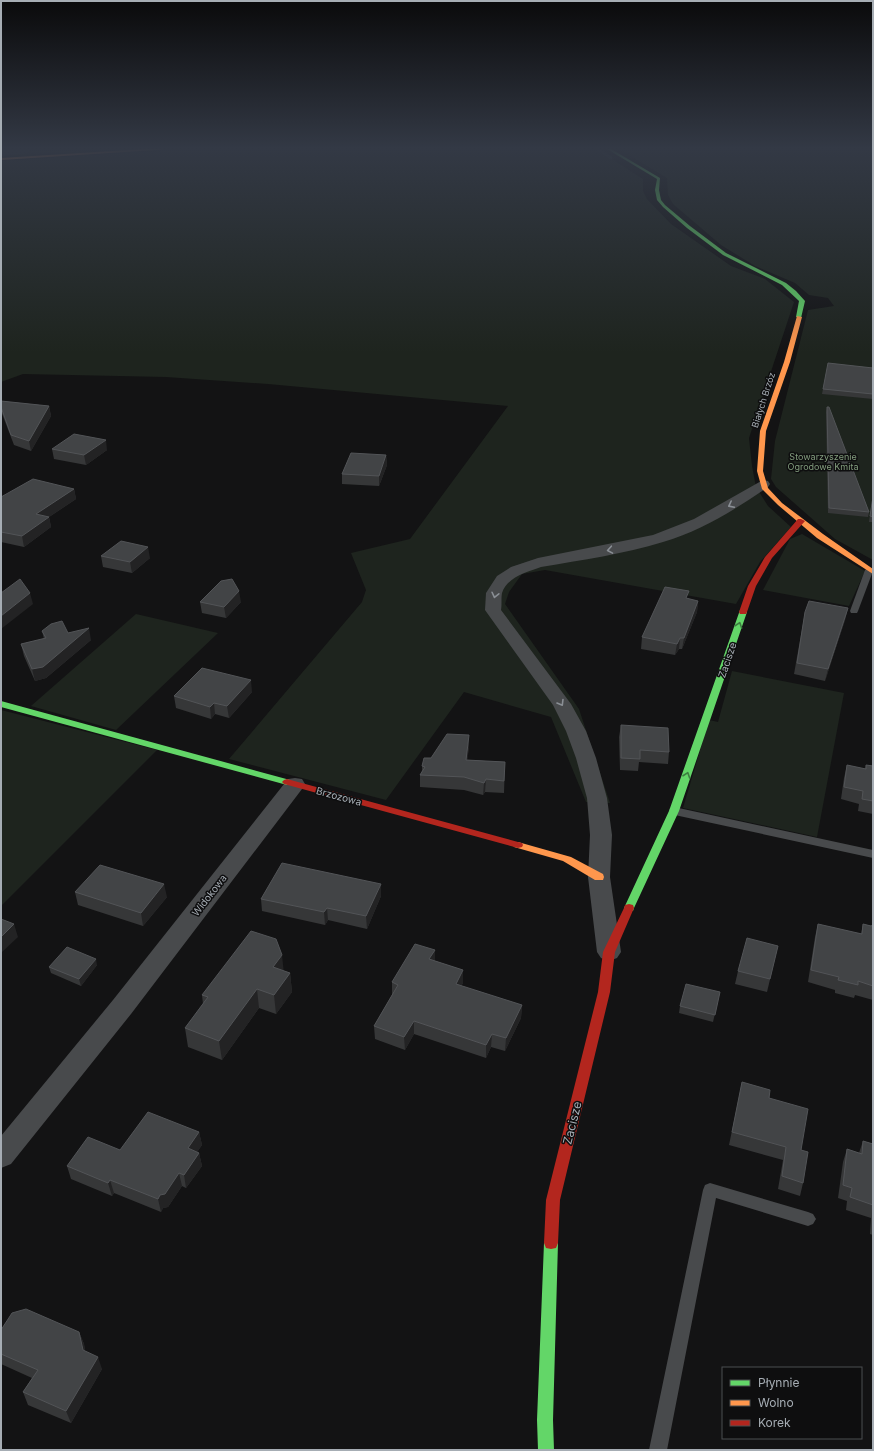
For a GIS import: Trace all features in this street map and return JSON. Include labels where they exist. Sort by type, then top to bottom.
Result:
[{"type":"street","name":"Białych Brzóz","points":[[677,217],[714,247],[743,264],[782,282],[797,294],[802,303],[787,362],[763,431],[760,472],[763,484]]},
{"type":"street","points":[[609,952],[599,877],[601,835],[599,813],[597,798],[586,758],[576,731],[562,704],[494,610],[494,593],[503,579],[526,566],[658,539],[686,528],[735,503],[763,484],[765,489],[801,521],[871,571]]},
{"type":"street","name":"Zacisze","points":[[546,1450],[545,1420],[553,1200],[604,992],[609,952],[674,811],[752,586],[769,557],[801,521]]},
{"type":"street","name":"Brzozowa","points":[[1,704],[567,859],[599,877]]},
{"type":"street","name":"Widokowa","points":[[1,1156],[116,1005],[296,784]]},
{"type":"lane","points":[[854,611],[871,571]]},
{"type":"lane","points":[[674,811],[873,854]]},
{"type":"lane","points":[[658,1450],[710,1190],[808,1219]]},
{"type":"green space","points":[[1,217],[664,217],[671,224],[731,266],[765,279],[794,302],[749,438],[756,487],[768,506],[791,527],[760,562],[736,604],[545,570],[522,574],[509,592],[505,604],[579,709],[610,803],[586,802],[551,717],[464,692],[386,800],[229,759],[362,602],[366,590],[351,553],[410,539],[508,406],[268,384],[166,377],[23,374],[1,382]]},
{"type":"green space","name":"Stowarzyszenie Ogrodowe Kmita","points":[[688,217],[873,217],[873,560],[835,539],[776,487],[771,479],[775,441],[808,310],[834,306],[828,298],[809,295],[795,283],[755,266],[721,245]]},
{"type":"green space","points":[[802,534],[865,571],[849,606],[763,590],[790,539]]},
{"type":"green space","points":[[136,614],[218,633],[116,730],[31,706]]},
{"type":"green space","points":[[732,671],[844,693],[817,837],[683,808],[709,720],[718,722]]},
{"type":"green space","points":[[1,710],[157,750],[1,906]]},
{"type":"building","points":[[828,363],[873,368],[873,394],[823,389]]},
{"type":"building","points":[[1,401],[49,406],[29,441],[11,435],[1,407]]},
{"type":"building","points":[[827,407],[829,407],[869,512],[829,508]]},
{"type":"building","points":[[74,434],[106,440],[84,455],[52,449]]},
{"type":"building","points":[[351,453],[386,455],[379,476],[342,474]]},
{"type":"building","points":[[33,479],[74,489],[36,514],[49,517],[22,536],[1,532],[1,497]]},
{"type":"building","points":[[873,497],[873,517],[870,516]]},
{"type":"building","points":[[121,541],[148,547],[130,562],[101,556]]},
{"type":"building","points":[[20,579],[30,593],[1,616],[1,593]]},
{"type":"building","points":[[232,579],[239,591],[224,607],[200,602],[221,581]]},
{"type":"building","points":[[665,587],[689,591],[686,598],[698,601],[684,638],[680,638],[677,644],[642,637]]},
{"type":"building","points":[[809,601],[848,608],[828,669],[797,663],[805,612]]},
{"type":"building","points":[[62,621],[68,633],[89,628],[43,667],[32,669],[21,644],[46,638],[42,631],[51,624]]},
{"type":"building","points":[[202,668],[251,680],[227,706],[214,703],[210,707],[174,696]]},
{"type":"building","points":[[621,725],[668,728],[669,752],[640,750],[640,759],[621,758]]},
{"type":"building","points":[[447,734],[469,735],[466,760],[505,762],[504,781],[486,779],[484,783],[464,777],[420,775],[425,767],[422,766],[424,758],[431,758]]},
{"type":"building","points":[[847,765],[866,769],[866,765],[873,766],[873,801],[862,799],[863,791],[844,787]]},
{"type":"building","points":[[282,863],[381,884],[366,916],[327,908],[324,912],[261,899]]},
{"type":"building","points":[[100,865],[164,884],[141,913],[75,892]]},
{"type":"building","points":[[1,919],[14,924],[1,937]]},
{"type":"building","points":[[818,924],[862,934],[863,924],[873,925],[873,986],[858,981],[858,985],[838,980],[839,977],[811,970]]},
{"type":"building","points":[[251,931],[276,939],[282,955],[273,967],[290,973],[274,995],[257,989],[219,1041],[185,1028],[208,997],[202,995]]},
{"type":"building","points":[[747,938],[778,946],[770,979],[738,971]]},
{"type":"building","points":[[415,944],[435,950],[429,959],[463,970],[456,984],[522,1005],[506,1038],[492,1034],[486,1045],[414,1021],[404,1037],[374,1026],[398,985],[392,982]]},
{"type":"building","points":[[67,947],[96,959],[79,979],[49,967]]},
{"type":"building","points":[[686,984],[720,992],[715,1015],[680,1006]]},
{"type":"building","points":[[742,1082],[770,1090],[769,1098],[808,1109],[801,1150],[808,1152],[803,1183],[782,1176],[786,1147],[732,1132]]},
{"type":"building","points":[[148,1112],[199,1132],[188,1148],[199,1153],[184,1175],[179,1173],[165,1194],[160,1195],[158,1199],[110,1180],[108,1183],[67,1166],[88,1137],[120,1150]]},
{"type":"building","points":[[863,1141],[873,1144],[873,1205],[850,1197],[852,1188],[843,1185],[847,1149],[862,1154]]},
{"type":"building","points":[[26,1309],[79,1332],[83,1350],[98,1357],[66,1411],[23,1392],[38,1370],[1,1354],[1,1330],[12,1313]]},
{"type":"traffic: fast","points":[[676,217],[701,238],[725,254],[773,277],[794,292],[802,301],[799,317]]},
{"type":"traffic: fast","points":[[629,908],[674,811],[743,612]]},
{"type":"traffic: fast","points":[[1,704],[287,782]]},
{"type":"traffic: fast","points":[[546,1450],[545,1420],[551,1243]]},
{"type":"traffic: slow","points":[[799,317],[787,362],[763,431],[760,471],[765,489],[780,504],[820,536],[873,572]]},
{"type":"traffic: slow","points":[[518,845],[567,859],[599,877]]},
{"type":"traffic: jam","points":[[743,612],[752,586],[769,557],[801,521]]},
{"type":"traffic: jam","points":[[287,782],[518,845]]},
{"type":"traffic: jam","points":[[551,1243],[553,1200],[604,992],[609,952],[629,908]]}]
